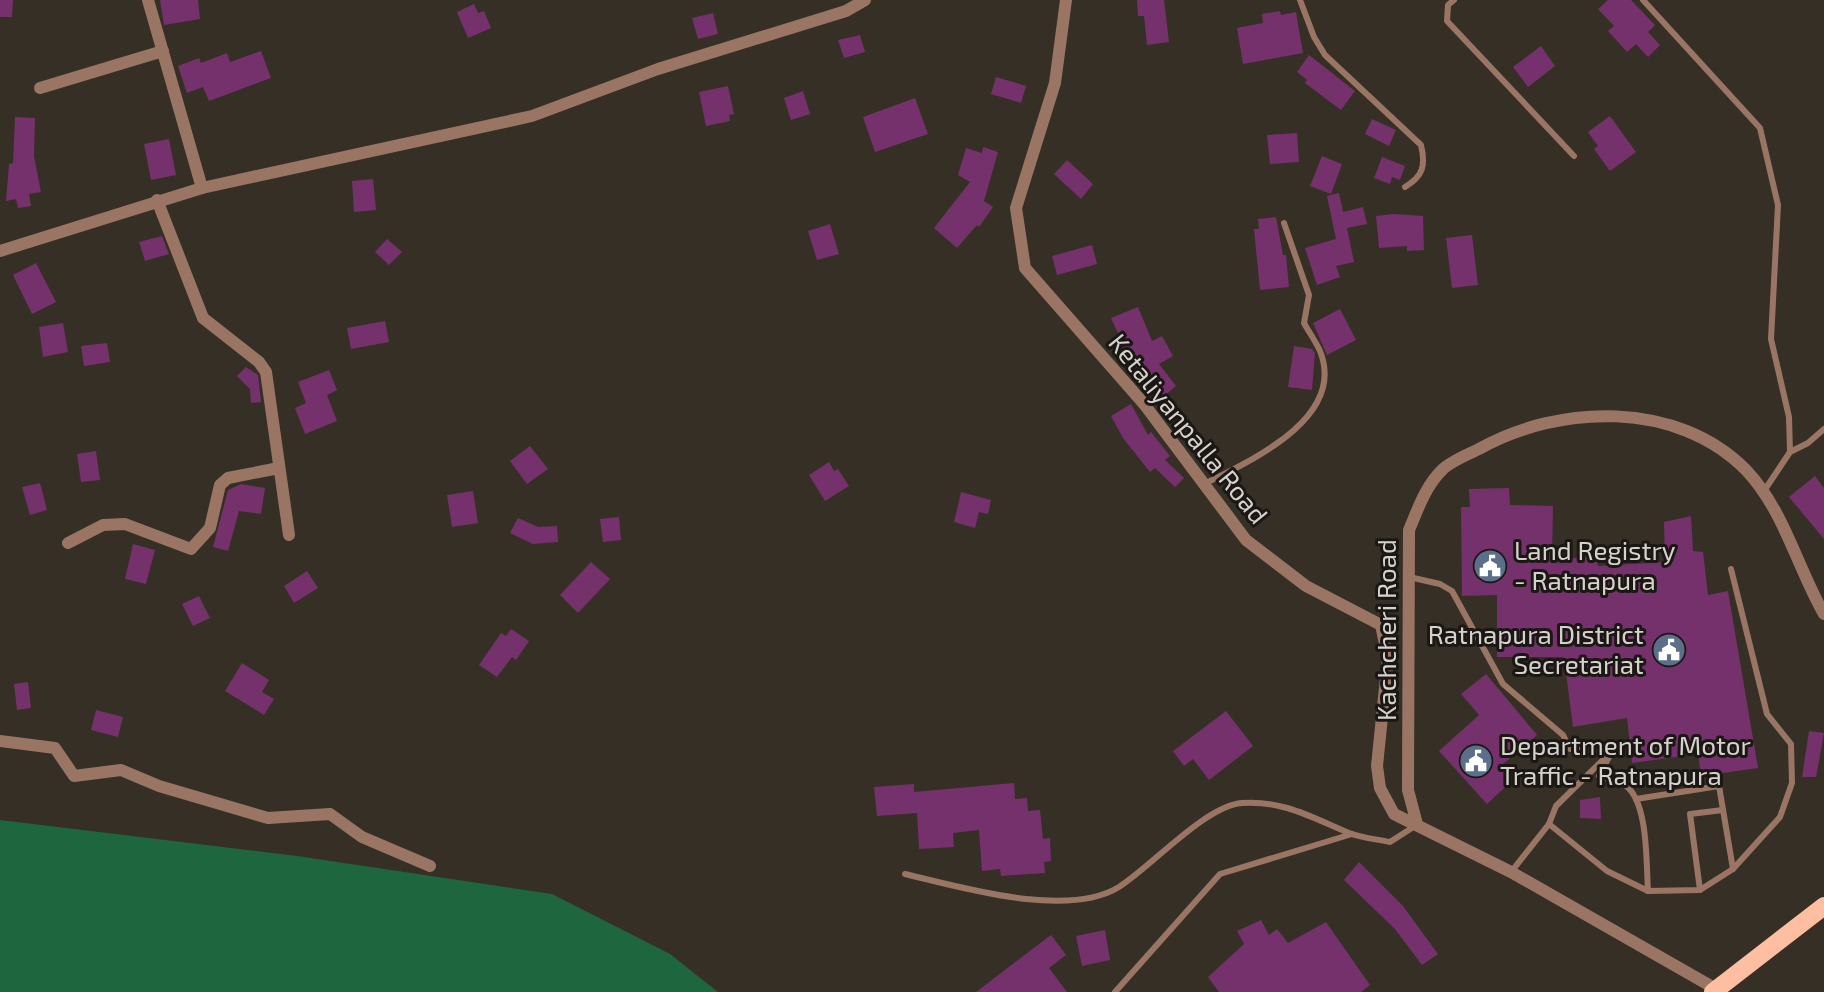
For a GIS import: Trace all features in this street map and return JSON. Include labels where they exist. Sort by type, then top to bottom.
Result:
[{"type":"main road","points":[[1715,991],[1824,906]]},
{"type":"street","points":[[148,0],[202,188]]},
{"type":"street","points":[[0,251],[202,188],[532,116],[659,69],[846,11],[865,0]]},
{"type":"street","name":"Ketaliyanpalla Road","points":[[1066,0],[1055,83],[1016,208],[1025,268],[1144,404],[1246,540],[1306,586],[1381,625],[1388,658],[1377,766],[1380,788],[1394,814],[1417,824]]},
{"type":"street","points":[[40,88],[163,51]]},
{"type":"street","points":[[157,200],[204,318],[259,362],[266,372],[289,535]]},
{"type":"street","name":"Kachcheri Road","points":[[1417,824],[1408,790],[1409,530],[1425,491],[1443,468],[1500,437],[1584,416],[1646,417],[1703,437],[1744,468],[1764,491],[1819,592],[1824,614]]},
{"type":"street","points":[[68,543],[103,525],[125,524],[191,549],[210,528],[220,485],[228,478],[279,468]]},
{"type":"street","points":[[0,741],[55,748],[74,776],[121,769],[159,786],[268,818],[330,814],[362,837],[430,866]]},
{"type":"street","points":[[1417,824],[1511,872],[1715,991]]},
{"type":"lane","points":[[1300,0],[1314,37],[1325,55],[1421,145],[1425,162],[1419,178],[1405,187]]},
{"type":"lane","points":[[1454,0],[1448,5],[1447,21],[1574,156]]},
{"type":"lane","points":[[1643,0],[1760,128],[1778,205],[1771,339],[1789,417],[1790,452]]},
{"type":"lane","points":[[1204,484],[1261,455],[1301,425],[1323,392],[1321,353],[1304,323],[1309,295],[1284,223]]},
{"type":"lane","points":[[1764,491],[1790,452],[1808,443],[1824,429]]},
{"type":"lane","points":[[1549,824],[1607,871],[1648,891],[1700,890],[1733,869],[1780,817],[1792,783],[1794,764],[1791,744],[1767,714],[1731,569]]},
{"type":"lane","points":[[1409,577],[1440,584],[1451,591],[1503,684],[1563,735],[1570,749],[1611,752]]},
{"type":"lane","points":[[1611,752],[1599,776],[1625,785],[1636,799],[1643,819],[1648,891]]},
{"type":"lane","points":[[1511,872],[1549,824],[1556,806],[1611,752]]},
{"type":"lane","points":[[1636,799],[1719,786],[1733,869]]},
{"type":"lane","points":[[905,874],[1016,900],[1092,897],[1118,888],[1219,809],[1242,803],[1295,808],[1352,834],[1390,842],[1417,824]]},
{"type":"lane","points":[[1700,890],[1690,814],[1723,810]]},
{"type":"lane","points":[[1115,992],[1220,874],[1352,834]]},
{"type":"green space","points":[[0,820],[297,856],[552,894],[670,954],[718,992],[0,992]]},
{"type":"building","points":[[0,0],[13,0],[12,17],[0,17]]},
{"type":"building","points":[[160,0],[198,0],[200,19],[164,25]]},
{"type":"building","points":[[1137,0],[1164,0],[1169,42],[1147,45],[1144,16],[1138,16]]},
{"type":"building","points":[[1608,0],[1631,0],[1655,25],[1648,32],[1660,45],[1648,57],[1636,44],[1627,52],[1608,31],[1614,26],[1598,9]]},
{"type":"building","points":[[474,4],[478,13],[484,11],[491,28],[468,38],[457,12]]},
{"type":"building","points":[[1280,11],[1281,15],[1296,12],[1303,53],[1243,64],[1237,28],[1263,23],[1262,14]]},
{"type":"building","points":[[713,13],[718,34],[698,39],[692,18]]},
{"type":"building","points":[[860,35],[865,52],[844,58],[838,40]]},
{"type":"building","points":[[1541,46],[1555,66],[1528,87],[1513,67]]},
{"type":"building","points":[[261,51],[271,78],[209,101],[203,87],[187,93],[178,66],[199,58],[201,63],[227,53],[230,62]]},
{"type":"building","points":[[1309,55],[1355,91],[1341,110],[1305,83],[1307,80],[1297,72]]},
{"type":"building","points":[[996,77],[1026,86],[1021,103],[991,94]]},
{"type":"building","points":[[728,86],[734,114],[729,115],[730,121],[706,126],[699,92]]},
{"type":"building","points":[[803,91],[810,114],[791,120],[784,98]]},
{"type":"building","points":[[915,98],[928,134],[875,152],[863,117]]},
{"type":"building","points":[[1610,116],[1636,152],[1610,171],[1594,149],[1598,146],[1588,132]]},
{"type":"building","points":[[15,117],[35,118],[34,156],[41,192],[29,194],[31,206],[18,208],[16,199],[6,201],[9,164],[13,163]]},
{"type":"building","points":[[1372,119],[1396,130],[1389,146],[1365,134]]},
{"type":"building","points":[[1297,133],[1299,162],[1270,164],[1267,135]]},
{"type":"building","points":[[169,139],[176,175],[151,180],[144,144]]},
{"type":"building","points":[[983,147],[998,152],[984,201],[993,207],[979,227],[977,225],[957,248],[934,228],[970,182],[958,175],[966,148],[982,153]]},
{"type":"building","points":[[1322,156],[1342,164],[1331,194],[1310,186]]},
{"type":"building","points":[[1382,157],[1405,166],[1400,180],[1392,177],[1390,184],[1374,178]]},
{"type":"building","points":[[1067,160],[1093,184],[1081,199],[1054,174]]},
{"type":"building","points":[[373,179],[376,210],[354,212],[352,181]]},
{"type":"building","points":[[1339,193],[1343,212],[1363,207],[1367,224],[1347,228],[1354,262],[1336,266],[1340,277],[1317,285],[1305,248],[1336,239],[1327,196]]},
{"type":"building","points":[[1376,216],[1423,216],[1424,250],[1407,251],[1407,246],[1379,248]]},
{"type":"building","points":[[1276,217],[1283,255],[1286,255],[1289,287],[1260,290],[1254,229],[1259,229],[1258,219]]},
{"type":"building","points":[[830,224],[839,254],[817,260],[808,231]]},
{"type":"building","points":[[1472,235],[1478,285],[1452,288],[1446,238]]},
{"type":"building","points":[[162,236],[169,254],[145,261],[139,242]]},
{"type":"building","points":[[387,239],[402,252],[389,265],[375,252]]},
{"type":"building","points":[[1092,245],[1097,264],[1057,275],[1052,256]]},
{"type":"building","points":[[36,263],[56,302],[32,314],[13,275]]},
{"type":"building","points":[[1138,307],[1152,341],[1162,336],[1173,356],[1159,364],[1176,386],[1158,401],[1136,373],[1111,318]]},
{"type":"building","points":[[1340,309],[1356,340],[1327,355],[1313,323]]},
{"type":"building","points":[[385,321],[389,342],[351,349],[347,328]]},
{"type":"building","points":[[63,323],[68,352],[43,357],[39,327]]},
{"type":"building","points":[[107,343],[110,362],[84,366],[81,346]]},
{"type":"building","points":[[1294,346],[1312,349],[1315,353],[1312,390],[1288,387]]},
{"type":"building","points":[[246,367],[258,375],[261,402],[251,403],[250,389],[237,376]]},
{"type":"building","points":[[329,370],[337,390],[327,395],[337,421],[305,434],[295,408],[306,403],[298,382]]},
{"type":"building","points":[[1131,404],[1148,435],[1151,432],[1170,456],[1165,460],[1184,478],[1175,487],[1155,468],[1150,472],[1123,438],[1111,416]]},
{"type":"building","points":[[530,446],[548,469],[527,484],[510,461]]},
{"type":"building","points":[[96,451],[100,480],[81,482],[77,454]]},
{"type":"building","points":[[829,462],[834,471],[838,469],[849,486],[825,501],[809,475]]},
{"type":"building","points":[[1815,476],[1824,488],[1824,539],[1789,497]]},
{"type":"building","points":[[40,483],[47,510],[30,515],[22,487]]},
{"type":"building","points":[[241,484],[265,488],[261,514],[239,511],[228,551],[213,547],[228,490]]},
{"type":"building","points":[[1509,488],[1510,505],[1553,506],[1552,560],[1596,556],[1598,566],[1665,562],[1664,522],[1691,516],[1693,551],[1703,552],[1708,595],[1728,591],[1758,768],[1701,776],[1698,754],[1632,763],[1627,718],[1573,727],[1564,657],[1497,657],[1497,595],[1462,596],[1461,507],[1470,507],[1469,489]]},
{"type":"building","points":[[473,491],[478,523],[452,527],[447,495]]},
{"type":"building","points":[[961,492],[991,500],[988,514],[979,512],[975,528],[954,522]]},
{"type":"building","points":[[619,517],[621,540],[603,542],[600,519]]},
{"type":"building","points":[[518,518],[538,527],[557,526],[558,542],[533,544],[510,533]]},
{"type":"building","points":[[133,544],[155,550],[146,584],[125,579]]},
{"type":"building","points":[[591,562],[610,579],[578,613],[560,595]]},
{"type":"building","points":[[307,571],[318,588],[294,603],[284,586]]},
{"type":"building","points":[[199,596],[210,618],[193,626],[182,604]]},
{"type":"building","points":[[511,629],[529,641],[516,660],[512,657],[497,677],[479,665],[501,633],[506,636]]},
{"type":"building","points":[[242,663],[269,680],[262,692],[274,699],[264,715],[225,691]]},
{"type":"building","points":[[1486,674],[1537,735],[1502,765],[1514,779],[1487,804],[1439,751],[1479,715],[1461,694]]},
{"type":"building","points":[[28,682],[31,708],[17,710],[14,684]]},
{"type":"building","points":[[96,710],[123,717],[118,737],[91,730]]},
{"type":"building","points":[[1226,711],[1253,746],[1209,780],[1193,759],[1184,766],[1173,751]]},
{"type":"building","points":[[1809,731],[1824,733],[1816,777],[1802,777]]},
{"type":"building","points":[[1014,783],[1015,799],[1027,798],[1028,811],[1040,810],[1043,839],[1050,838],[1051,861],[1044,862],[1045,873],[1001,876],[1000,869],[982,871],[979,830],[953,833],[954,847],[919,849],[917,813],[877,816],[874,787],[914,784],[914,792]]},
{"type":"building","points":[[1600,797],[1601,819],[1580,818],[1580,800]]},
{"type":"building","points":[[1359,862],[1403,906],[1438,954],[1422,965],[1395,929],[1344,880]]},
{"type":"building","points":[[1261,920],[1269,935],[1277,929],[1288,943],[1326,922],[1370,985],[1361,992],[1219,992],[1208,977],[1244,944],[1237,931]]},
{"type":"building","points":[[1105,930],[1110,960],[1082,966],[1076,936]]},
{"type":"building","points":[[1051,935],[1066,955],[1049,968],[1067,992],[976,992]]},
{"type":"place","name":"Land Registry - Ratnapura","points":[[1490,566]]},
{"type":"place","name":"Ratnapura District Secretariat","points":[[1669,650]]},
{"type":"place","name":"Department of Motor Traffic - Ratnapura","points":[[1476,761]]}]
